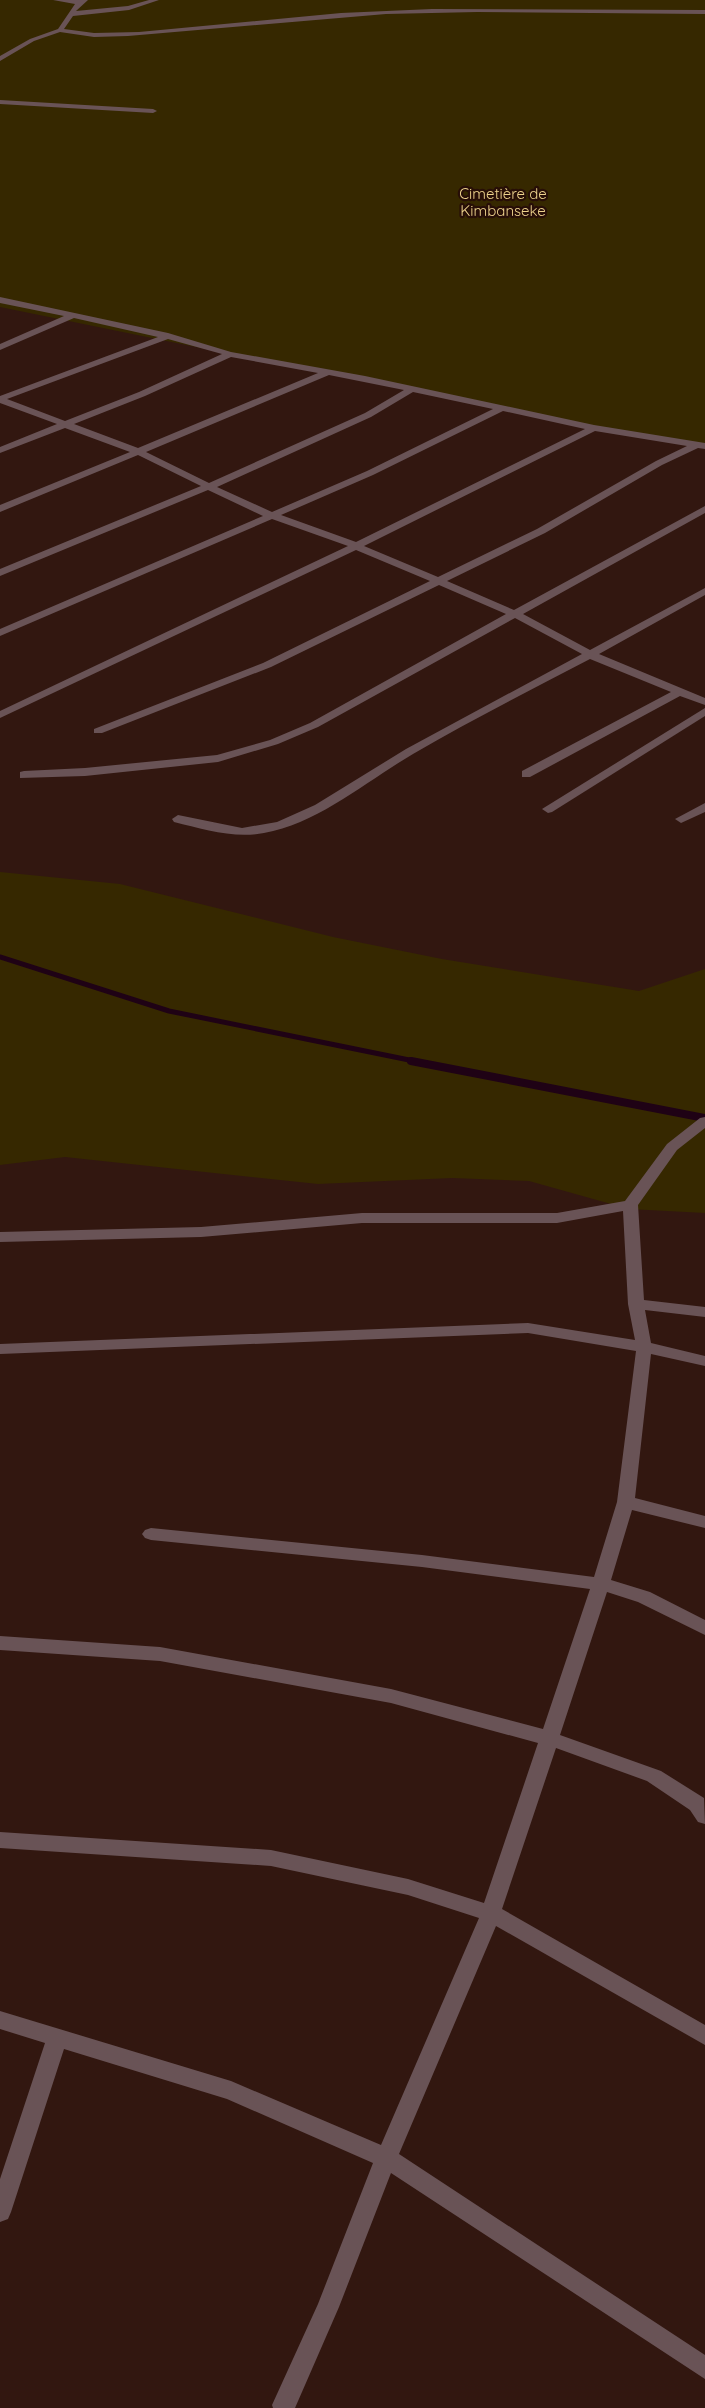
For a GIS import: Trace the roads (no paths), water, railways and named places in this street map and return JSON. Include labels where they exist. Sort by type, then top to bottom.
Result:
[{"type":"street","points":[[56,0],[82,2]]},
{"type":"street","points":[[70,14],[129,8],[156,0]]},
{"type":"street","points":[[566,0],[576,9]]},
{"type":"street","points":[[60,30],[70,14],[82,2]]},
{"type":"street","points":[[0,60],[32,40],[60,30],[106,35],[181,32],[341,15],[576,9],[705,12]]},
{"type":"street","points":[[0,102],[153,111]]},
{"type":"street","points":[[0,300],[168,336],[230,354],[329,372],[594,428],[701,445]]},
{"type":"street","points":[[0,347],[75,315]]},
{"type":"street","points":[[0,400],[168,336]]},
{"type":"street","points":[[0,450],[142,394],[230,354]]},
{"type":"street","points":[[0,509],[329,372]]},
{"type":"street","points":[[0,573],[210,486],[368,415],[410,390]]},
{"type":"street","points":[[0,400],[136,451],[270,516],[356,546],[516,614],[589,654],[705,702]]},
{"type":"street","points":[[0,633],[416,452],[500,409]]},
{"type":"street","points":[[0,715],[305,573],[594,428]]},
{"type":"street","points":[[98,731],[247,674],[541,531],[659,463],[701,445]]},
{"type":"street","points":[[24,775],[85,772],[218,758],[274,742],[314,725],[705,509]]},
{"type":"street","points":[[178,819],[232,832],[262,830],[294,821],[408,753],[589,654],[634,633],[705,591]]},
{"type":"street","points":[[526,774],[679,692]]},
{"type":"street","points":[[548,809],[705,711]]},
{"type":"street","points":[[681,819],[705,807]]},
{"type":"street","points":[[284,2405],[328,2307],[386,2158],[490,1913],[601,1584],[627,1503],[644,1347],[636,1304],[630,1205],[672,1147],[705,1121]]},
{"type":"street","points":[[0,1238],[201,1232],[362,1218],[557,1218],[630,1205]]},
{"type":"street","points":[[636,1304],[705,1312]]},
{"type":"street","points":[[0,1349],[203,1343],[528,1328],[644,1347],[705,1361]]},
{"type":"street","points":[[627,1503],[705,1522]]},
{"type":"street","points":[[151,1534],[423,1561],[601,1584],[644,1597],[705,1628]]},
{"type":"street","points":[[0,1643],[160,1653],[391,1696],[548,1738],[654,1776],[697,1804],[705,1816]]},
{"type":"street","points":[[0,1840],[271,1858],[408,1887],[490,1913],[705,2036]]},
{"type":"street","points":[[0,2020],[231,2091],[386,2158],[705,2368]]},
{"type":"street","points":[[0,2212],[57,2039]]},
{"type":"waterway","points":[[0,957],[169,1011],[419,1062]]},
{"type":"waterway","points":[[411,1061],[705,1118]]},
{"type":"park label","name":"Cimetière de Kimbanseke","points":[[503,202]]}]
